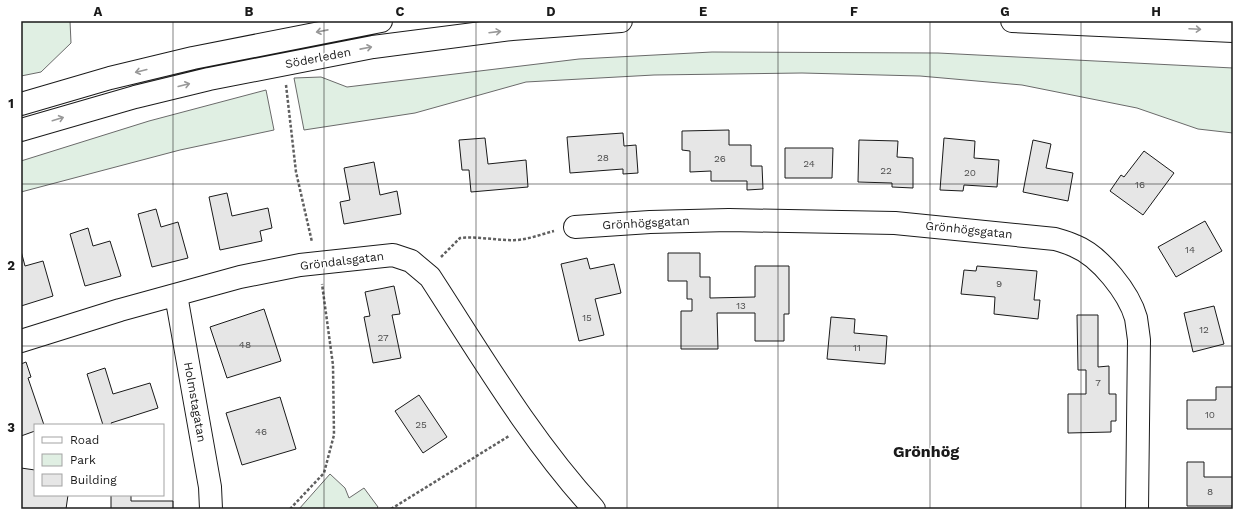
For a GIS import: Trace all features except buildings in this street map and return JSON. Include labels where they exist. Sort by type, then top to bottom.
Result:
[{"type":"main road","name":"Söderleden","points":[[21,104],[110,78],[193,58],[381,21]]},
{"type":"main road","name":"Söderleden","points":[[21,130],[135,97],[209,79],[373,47],[512,30],[621,21]]},
{"type":"main road","points":[[1012,21],[1233,30]]},
{"type":"main road","name":"Grönhögsgatan","points":[[574,227],[650,222],[729,220],[895,223],[1055,239],[1077,246],[1093,257],[1110,275],[1125,294],[1135,317],[1139,340],[1137,509]]},
{"type":"main road","name":"Gröndalsgatan","points":[[21,341],[84,320],[240,277],[317,263],[393,255],[411,262],[430,277],[526,425],[565,478],[594,509]]},
{"type":"main road","name":"Holmstagatan","points":[[176,295],[210,487],[211,509]]},
{"type":"path","points":[[285,81],[296,172],[324,294],[333,365],[334,435],[324,473],[290,509]]},
{"type":"path","points":[[424,272],[460,238],[478,236],[516,240],[534,238],[574,227]]},
{"type":"path","points":[[391,509],[526,425]]},
{"type":"green space","points":[[21,21],[70,21],[71,43],[41,72],[21,76]]},
{"type":"green space","points":[[712,52],[938,53],[1233,68],[1233,133],[1198,129],[1137,108],[1022,85],[920,76],[802,73],[654,75],[526,82],[415,113],[304,130],[294,78],[321,77],[347,87],[579,59]]},
{"type":"green space","points":[[266,90],[274,130],[180,150],[21,192],[21,161],[149,121]]},
{"type":"green space","points":[[330,474],[345,488],[349,498],[364,488],[378,507],[376,509],[299,509]]},
{"type":"district","name":"Grönhög","points":[[926,451]]}]
